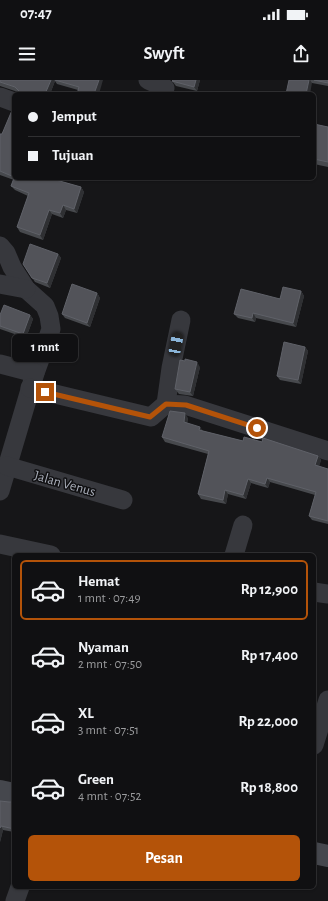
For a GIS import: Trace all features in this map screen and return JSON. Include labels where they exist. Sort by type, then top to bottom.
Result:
[{"type":"street","points":[[0,97],[12,101]]},
{"type":"street","points":[[0,246],[6,252],[12,267],[26,289],[45,306],[49,316],[51,329],[32,381],[0,491]]},
{"type":"street","points":[[0,284],[26,289]]},
{"type":"street","points":[[166,404],[171,368],[181,320]]},
{"type":"street","points":[[0,364],[32,381],[150,417],[166,404],[186,405],[328,451]]},
{"type":"street","name":"Jalan Venus","points":[[7,466],[123,500]]},
{"type":"street","points":[[235,553],[243,525]]},
{"type":"street","points":[[0,544],[42,553]]},
{"type":"street","points":[[316,592],[328,594]]},
{"type":"street","points":[[316,739],[328,700]]},
{"type":"street","points":[[0,791],[12,794]]},
{"type":"street","points":[[316,853],[328,856]]},
{"type":"street","points":[[15,901],[19,889]]},
{"type":"building","points":[[0,80],[51,80],[46,92],[20,92],[15,87],[0,82]]},
{"type":"building","points":[[55,80],[99,80],[95,92],[78,92],[79,87]]},
{"type":"building","points":[[196,80],[194,87],[172,81]]},
{"type":"building","points":[[289,80],[309,80],[306,92],[286,92]]},
{"type":"building","points":[[314,80],[328,80],[328,83]]},
{"type":"building","points":[[12,110],[12,176],[0,171],[0,134],[2,134]]},
{"type":"building","points":[[316,124],[328,127],[328,162],[316,159]]},
{"type":"building","points":[[13,180],[56,180],[81,187],[74,209],[63,205],[60,213],[49,210],[40,235],[17,227],[29,193],[11,186]]},
{"type":"building","points":[[30,244],[58,254],[47,283],[32,278],[23,264]]},
{"type":"building","points":[[72,284],[97,293],[87,323],[62,314]]},
{"type":"building","points":[[283,287],[301,291],[293,323],[253,313],[252,318],[234,314],[241,289],[280,299]]},
{"type":"building","points":[[4,305],[30,315],[23,334],[0,326],[0,315]]},
{"type":"building","points":[[284,342],[305,347],[298,380],[277,376]]},
{"type":"building","points":[[185,359],[197,362],[190,392],[175,389],[180,360],[185,361]]},
{"type":"building","points":[[170,411],[185,413],[184,422],[200,427],[199,430],[243,441],[244,437],[262,442],[263,438],[318,456],[315,465],[328,469],[328,521],[309,516],[316,492],[267,478],[265,484],[248,479],[243,495],[225,490],[223,500],[198,494],[209,451],[162,437]]},
{"type":"building","points":[[0,801],[12,802],[12,829],[1,826],[0,828]]},
{"type":"route","points":[[45,392],[150,417],[166,404],[186,405],[257,428]]}]
